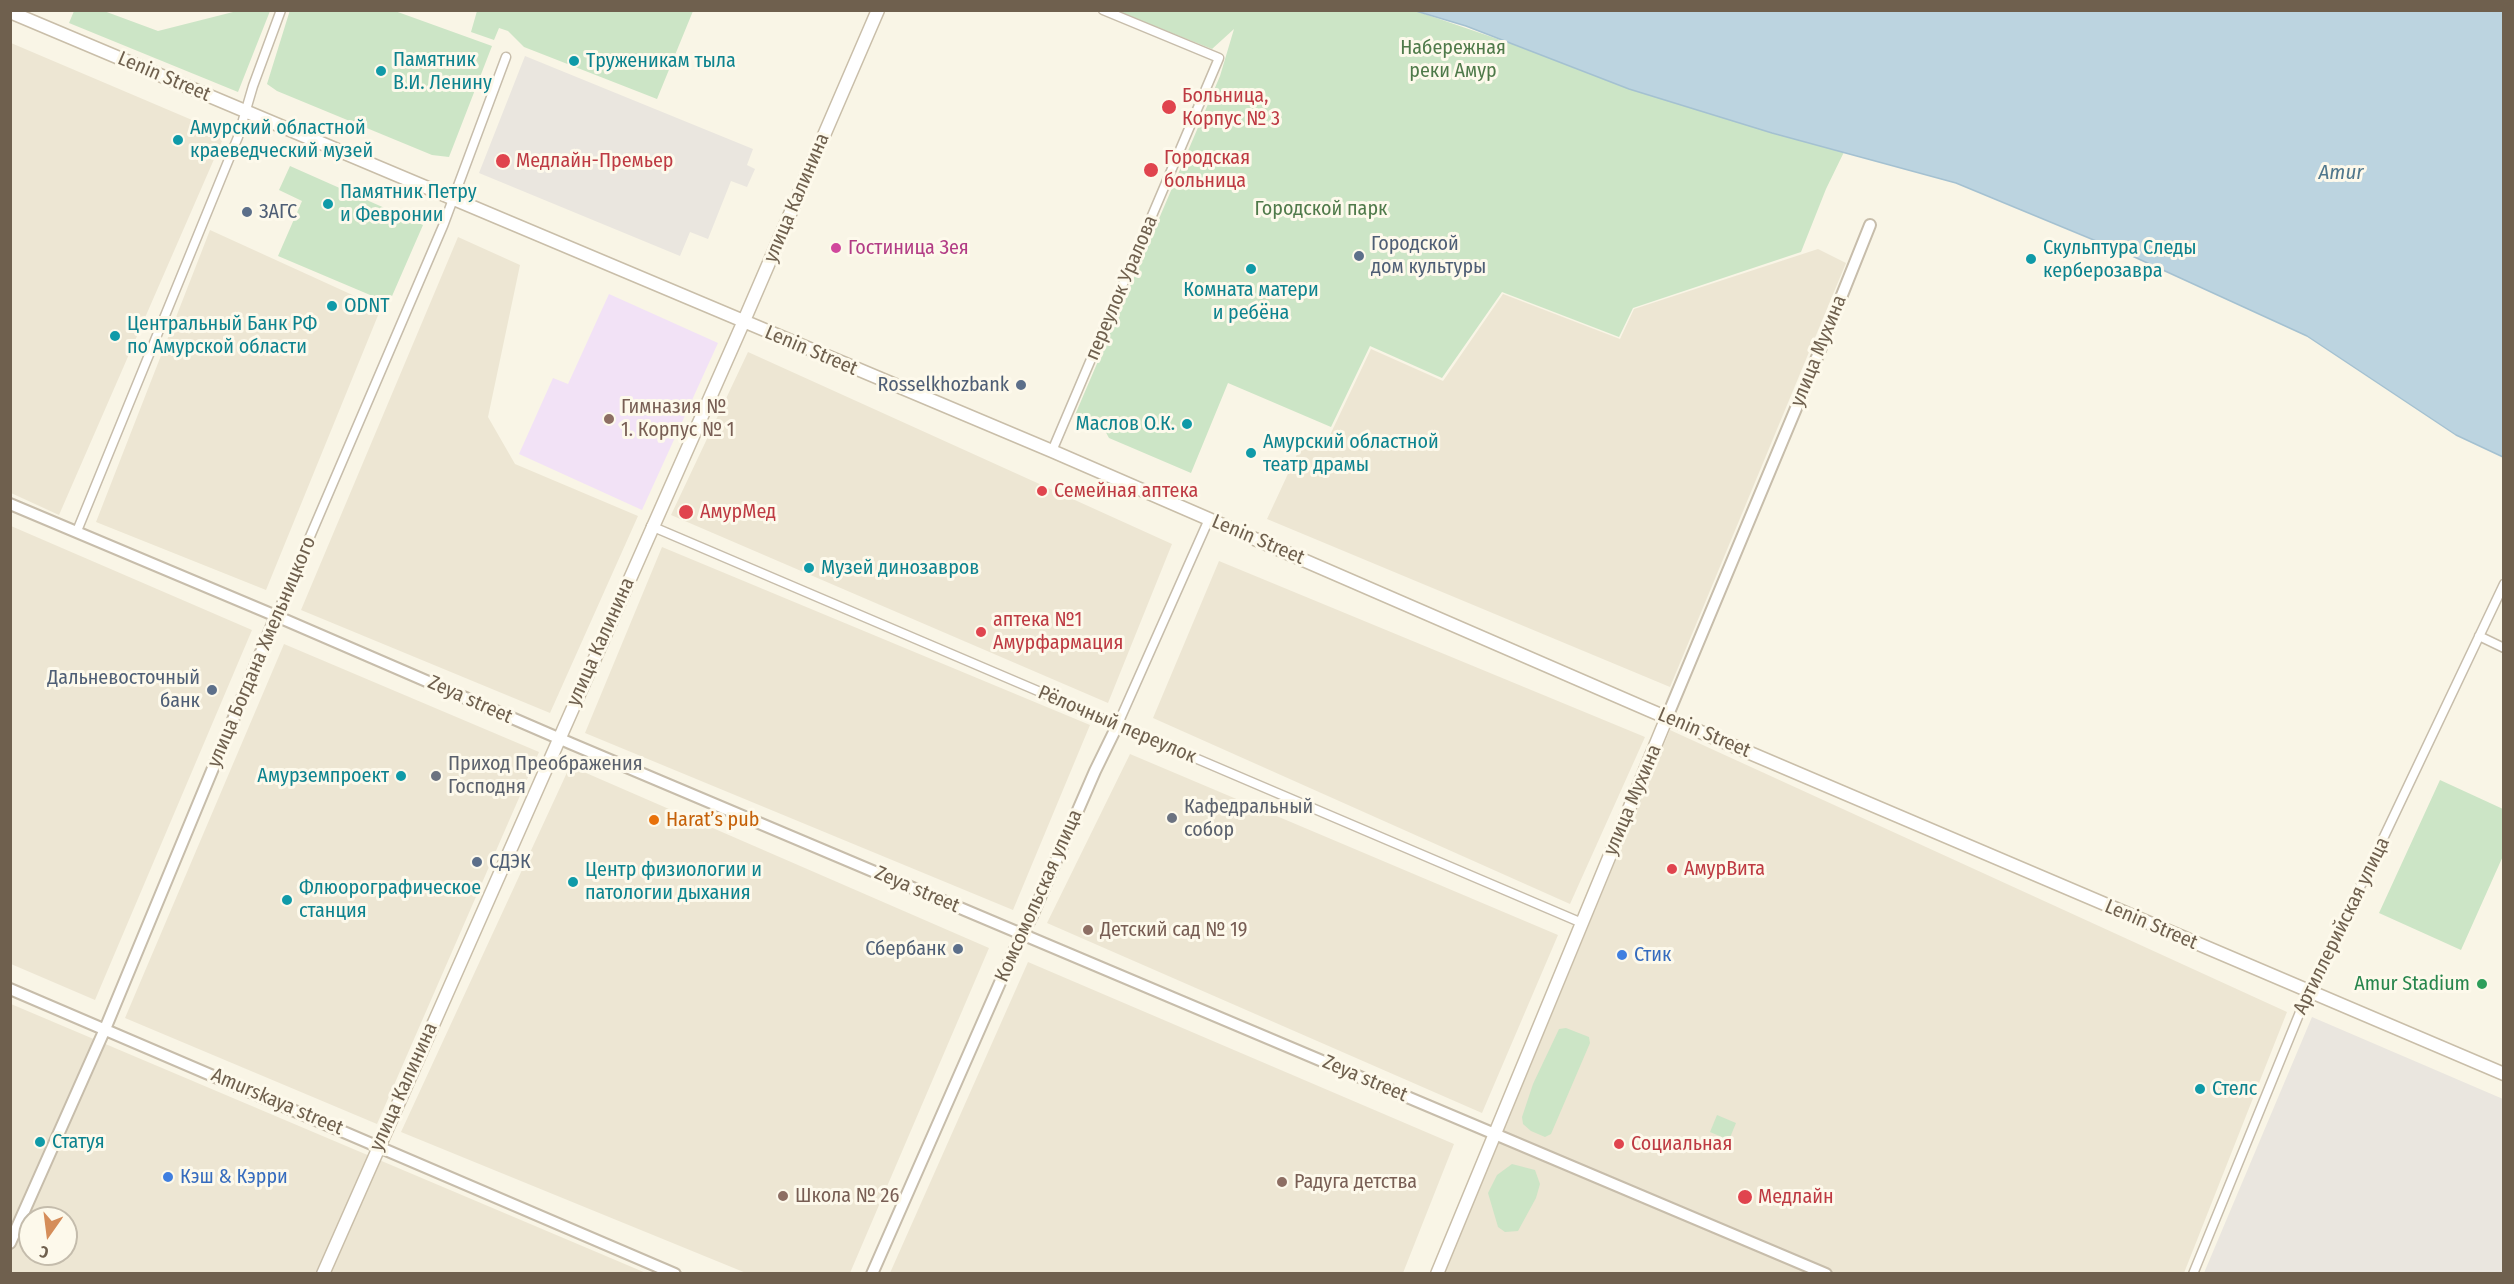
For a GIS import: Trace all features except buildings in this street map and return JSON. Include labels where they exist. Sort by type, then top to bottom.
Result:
[{"type":"main road","name":"улица Калинина","points":[[323,1274],[378,1144],[743,323],[878,10]]},
{"type":"main road","name":"Lenin Street","points":[[10,12],[453,198],[743,323],[1052,451],[1667,717],[2504,1074]]},
{"type":"main road","name":"улица Мухина","points":[[1437,1274],[1667,717]]},
{"type":"street","points":[[77,531],[238,137],[253,86],[281,10]]},
{"type":"street","name":"переулок Уралова","points":[[1052,451],[1219,58],[1103,10]]},
{"type":"street","name":"улица Богдана Хмельницкого","points":[[10,1243],[105,1029],[276,615],[453,198],[506,57]]},
{"type":"street","name":"улица Мухина","points":[[1667,717],[1808,381],[1870,225]]},
{"type":"street","name":"Zeya street","points":[[10,504],[276,615],[558,739],[1821,1272]]},
{"type":"street","name":"Комсомольская улица","points":[[872,1274],[1209,519]]},
{"type":"street","name":"Рёлочный переулок","points":[[651,526],[1582,923]]},
{"type":"street","name":"Артиллерийская улица","points":[[2193,1274],[2309,990],[2504,584]]},
{"type":"street","points":[[2479,636],[2504,648]]},
{"type":"street","name":"Amurskaya street","points":[[10,989],[378,1144],[675,1274]]},
{"type":"shaded area","points":[[11,43],[225,134],[59,515],[11,493]]},
{"type":"shaded area","points":[[525,56],[753,149],[747,165],[755,169],[747,187],[731,181],[708,239],[690,232],[680,256],[479,173]]},
{"type":"shaded area","points":[[210,230],[381,308],[266,590],[96,522]]},
{"type":"shaded area","points":[[458,237],[520,265],[488,417],[515,464],[638,516],[550,713],[301,610]]},
{"type":"shaded area","points":[[1818,249],[1846,263],[1670,687],[1267,519],[1306,435],[1330,435],[1371,349],[1443,381],[1503,294],[1620,339],[1634,309]]},
{"type":"shaded area","name":"Гимназия № 1. Корпус № 1","points":[[609,294],[718,343],[642,510],[519,454],[553,378],[568,384]]},
{"type":"shaded area","points":[[748,352],[1172,544],[1108,703],[671,515]]},
{"type":"shaded area","points":[[11,526],[252,630],[95,1000],[11,964]]},
{"type":"shaded area","points":[[662,547],[1090,725],[1013,910],[585,733]]},
{"type":"shaded area","points":[[1219,561],[1645,737],[1570,904],[1153,718]]},
{"type":"shaded area","points":[[284,644],[539,752],[377,1124],[125,1018]]},
{"type":"shaded area","points":[[1670,730],[2287,1012],[2184,1273],[1444,1274]]},
{"type":"shaded area","points":[[1130,754],[1558,935],[1482,1113],[1047,923]]},
{"type":"shaded area","points":[[570,766],[989,948],[850,1273],[746,1273],[401,1132]]},
{"type":"shaded area","points":[[1028,962],[1454,1144],[1403,1273],[890,1273]]},
{"type":"shaded area","points":[[11,1004],[646,1273],[11,1273]]},
{"type":"shaded area","points":[[2312,1017],[2503,1099],[2503,1273],[2204,1273]]},
{"type":"green space","points":[[290,10],[395,11],[492,46],[449,157],[432,155],[277,91],[267,84]]},
{"type":"green space","points":[[477,10],[693,11],[657,99],[524,47],[508,31],[499,28],[494,40],[471,32]]},
{"type":"green space","points":[[74,11],[104,11],[158,31],[237,11],[270,11],[238,92],[69,23]]},
{"type":"green space","name":"Городской парк","points":[[1116,11],[1416,11],[1772,133],[1844,152],[1826,189],[1801,252],[1633,308],[1619,337],[1502,292],[1442,378],[1370,346],[1331,427],[1228,383],[1191,473],[1109,438],[1103,427],[1075,415],[1220,76],[1234,29],[1212,49]]},
{"type":"green space","points":[[290,166],[423,225],[389,303],[278,256],[302,201],[279,190]]},
{"type":"green space","points":[[2440,780],[2503,809],[2503,856],[2461,950],[2379,913]]},
{"type":"green space","points":[[1566,1028],[1589,1037],[1590,1043],[1551,1134],[1545,1137],[1531,1131],[1523,1124],[1522,1117],[1533,1084],[1559,1029]]},
{"type":"green space","points":[[1717,1115],[1736,1123],[1729,1140],[1710,1132]]},
{"type":"green space","points":[[1512,1164],[1535,1170],[1540,1184],[1536,1198],[1518,1231],[1505,1232],[1498,1227],[1488,1193],[1497,1175]]},
{"type":"water","name":"Amur","points":[[1416,11],[2503,11],[2503,457],[2456,435],[2307,336],[2130,255],[1956,183],[1772,133],[1629,89],[1466,26]]},
{"type":"place","name":"Труженикам тыла","points":[[574,61]]},
{"type":"place","name":"Памятник В.И. Ленину","points":[[381,71]]},
{"type":"place","name":"Больница, Корпус № 3","points":[[1169,107]]},
{"type":"place","name":"Амурский областной краеведческий музей","points":[[178,140]]},
{"type":"place","name":"Медлайн-Премьер","points":[[503,161]]},
{"type":"place","name":"Городская больница","points":[[1151,170]]},
{"type":"place","name":"Памятник Петру и Февронии","points":[[328,204]]},
{"type":"place","name":"ЗАГС","points":[[247,212]]},
{"type":"place","name":"Гостиница Зея","points":[[836,248]]},
{"type":"place","name":"Городской дом культуры","points":[[1359,256]]},
{"type":"place","name":"Скульптура Следы керберозавра","points":[[2031,259]]},
{"type":"place","name":"Комната матери и ребёна","points":[[1251,269]]},
{"type":"place","name":"ODNT","points":[[332,306]]},
{"type":"place","name":"Центральный Банк РФ по Амурской области","points":[[115,336]]},
{"type":"place","name":"Rosselkhozbank","points":[[1021,385]]},
{"type":"place","name":"Гимназия № 1. Корпус № 1","points":[[609,419]]},
{"type":"place","name":"Маслов О.К.","points":[[1187,424]]},
{"type":"place","name":"Амурский областной театр драмы","points":[[1251,453]]},
{"type":"place","name":"Семейная аптека","points":[[1042,491]]},
{"type":"place","name":"АмурМед","points":[[686,512]]},
{"type":"place","name":"Музей динозавров","points":[[809,568]]},
{"type":"place","name":"аптека №1 Амурфармация","points":[[981,632]]},
{"type":"place","name":"Дальневосточный банк","points":[[212,690]]},
{"type":"place","name":"Амурземпроект","points":[[401,776]]},
{"type":"place","name":"Приход Преображения Господня","points":[[436,776]]},
{"type":"place","name":"Кафедральный собор","points":[[1172,818]]},
{"type":"place","name":"Harat’s pub","points":[[654,820]]},
{"type":"place","name":"СДЭК","points":[[477,862]]},
{"type":"place","name":"АмурВита","points":[[1672,869]]},
{"type":"place","name":"Центр физиологии и патологии дыхания","points":[[573,882]]},
{"type":"place","name":"Флюорографическое станция","points":[[287,900]]},
{"type":"place","name":"Детский сад № 19","points":[[1088,930]]},
{"type":"place","name":"Сбербанк","points":[[958,949]]},
{"type":"place","name":"Стик","points":[[1622,955]]},
{"type":"place","name":"Amur Stadium","points":[[2482,984]]},
{"type":"place","name":"Стелс","points":[[2200,1089]]},
{"type":"place","name":"Статуя","points":[[40,1142]]},
{"type":"place","name":"Социальная","points":[[1619,1144]]},
{"type":"place","name":"Кэш & Кэрри","points":[[168,1177]]},
{"type":"place","name":"Радуга детства","points":[[1282,1182]]},
{"type":"place","name":"Школа № 26","points":[[783,1196]]},
{"type":"place","name":"Медлайн","points":[[1745,1197]]},
{"type":"park label","name":"Набережная реки Амур","points":[[1453,60]]}]
